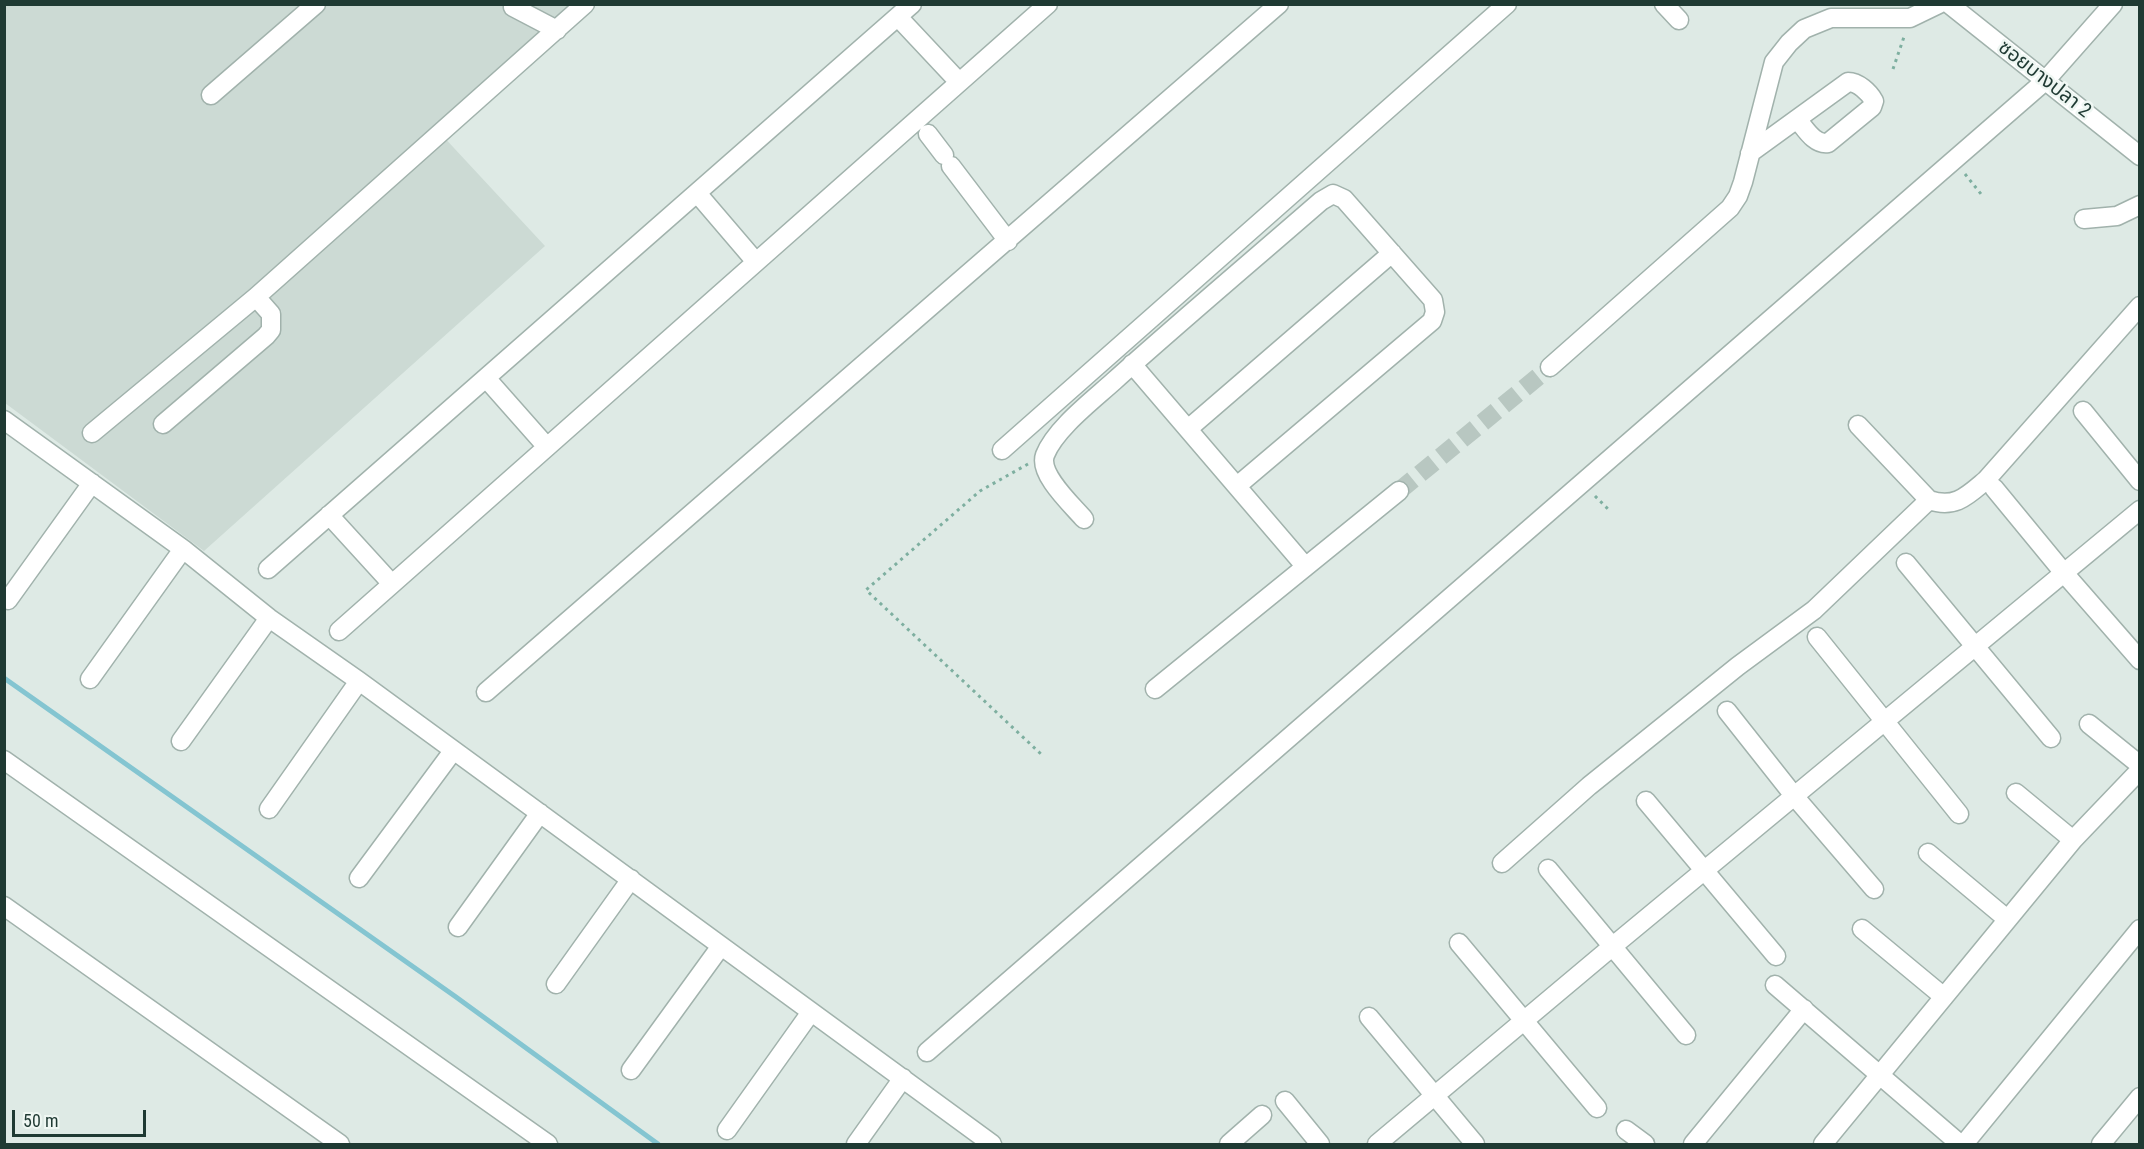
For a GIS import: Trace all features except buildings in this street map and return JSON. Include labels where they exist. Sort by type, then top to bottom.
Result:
[{"type":"street","points":[[211,95],[316,4]]},
{"type":"street","points":[[92,433],[256,297],[585,4]]},
{"type":"street","points":[[339,631],[1048,4]]},
{"type":"street","points":[[486,692],[1279,4]]},
{"type":"street","points":[[1002,450],[1507,4]]},
{"type":"street","points":[[1664,4],[1679,20]]},
{"type":"street","points":[[1550,367],[1730,208],[1738,196],[1774,62],[1803,29],[1828,11],[1910,18],[1939,4]]},
{"type":"street","name":"ซอยบางปลา 2","points":[[1949,4],[2139,156]]},
{"type":"street","points":[[927,1052],[2045,81],[2113,4]]},
{"type":"street","points":[[513,7],[557,30]]},
{"type":"street","points":[[268,569],[905,10],[959,82]]},
{"type":"street","points":[[1750,153],[1797,119]]},
{"type":"street","points":[[928,134],[1008,241]]},
{"type":"street","points":[[697,193],[756,262]]},
{"type":"street","points":[[1084,519],[1051,480],[1044,465],[1045,455],[1068,422],[1312,209],[1333,194],[1344,199],[1433,300],[1435,312],[1432,321],[1237,486]]},
{"type":"street","points":[[2084,219],[2117,216],[2139,205]]},
{"type":"street","points":[[1188,429],[1392,253]]},
{"type":"street","points":[[163,424],[271,330],[271,314],[256,297]]},
{"type":"street","points":[[1858,425],[1929,500],[1940,504],[1954,502],[1968,495],[1986,480],[2139,306]]},
{"type":"street","points":[[1132,364],[1305,566]]},
{"type":"street","points":[[486,378],[547,447]]},
{"type":"street","points":[[2083,411],[2139,481]]},
{"type":"street","points":[[4,420],[183,549],[269,618],[360,681],[990,1144]]},
{"type":"street","points":[[8,600],[92,483]]},
{"type":"street","points":[[1994,488],[2139,660]]},
{"type":"street","points":[[1155,689],[1399,491]]},
{"type":"street","points":[[1502,862],[1588,786],[1738,666],[1814,610],[1929,500]]},
{"type":"street","points":[[1377,1144],[2139,510]]},
{"type":"street","points":[[329,515],[392,584]]},
{"type":"street","points":[[90,679],[183,549]]},
{"type":"street","points":[[1906,563],[2050,738]]},
{"type":"street","points":[[181,741],[269,618]]},
{"type":"street","points":[[1817,637],[1959,814]]},
{"type":"street","points":[[269,809],[360,681]]},
{"type":"street","points":[[1727,711],[1874,889]]},
{"type":"street","points":[[2089,724],[2139,765]]},
{"type":"street","points":[[359,878],[453,751]]},
{"type":"street","points":[[4,760],[548,1144]]},
{"type":"street","points":[[1823,1144],[2073,840],[2139,770]]},
{"type":"street","points":[[2016,793],[2073,840]]},
{"type":"street","points":[[1646,801],[1776,957]]},
{"type":"street","points":[[458,927],[540,813]]},
{"type":"street","points":[[1928,853],[2007,919]]},
{"type":"street","points":[[1548,869],[1686,1035]]},
{"type":"street","points":[[556,984],[631,879]]},
{"type":"street","points":[[4,906],[340,1144]]},
{"type":"street","points":[[1862,929],[1944,997]]},
{"type":"street","points":[[1775,986],[1962,1144],[2139,929]]},
{"type":"street","points":[[1459,943],[1597,1108]]},
{"type":"street","points":[[631,1070],[721,946]]},
{"type":"street","points":[[1694,1144],[1804,1010]]},
{"type":"street","points":[[727,1130],[811,1012]]},
{"type":"street","points":[[1370,1017],[1475,1144]]},
{"type":"street","points":[[856,1144],[903,1078]]},
{"type":"street","points":[[2101,1144],[2139,1097]]},
{"type":"street","points":[[1285,1101],[1320,1144]]},
{"type":"street","points":[[1229,1144],[1262,1115]]},
{"type":"street","points":[[1626,1130],[1646,1144]]},
{"type":"path","points":[[1893,69],[1910,18]]},
{"type":"path","points":[[1954,160],[1980,194]]},
{"type":"path","points":[[1042,755],[866,590],[980,491],[1045,455]]},
{"type":"shaded area","points":[[5,5],[588,5],[441,134],[545,246],[204,551],[5,403]]},
{"type":"waterway","points":[[4,678],[456,997],[658,1144]]},
{"type":"tunnel","points":[[1399,491],[1550,367]]}]
